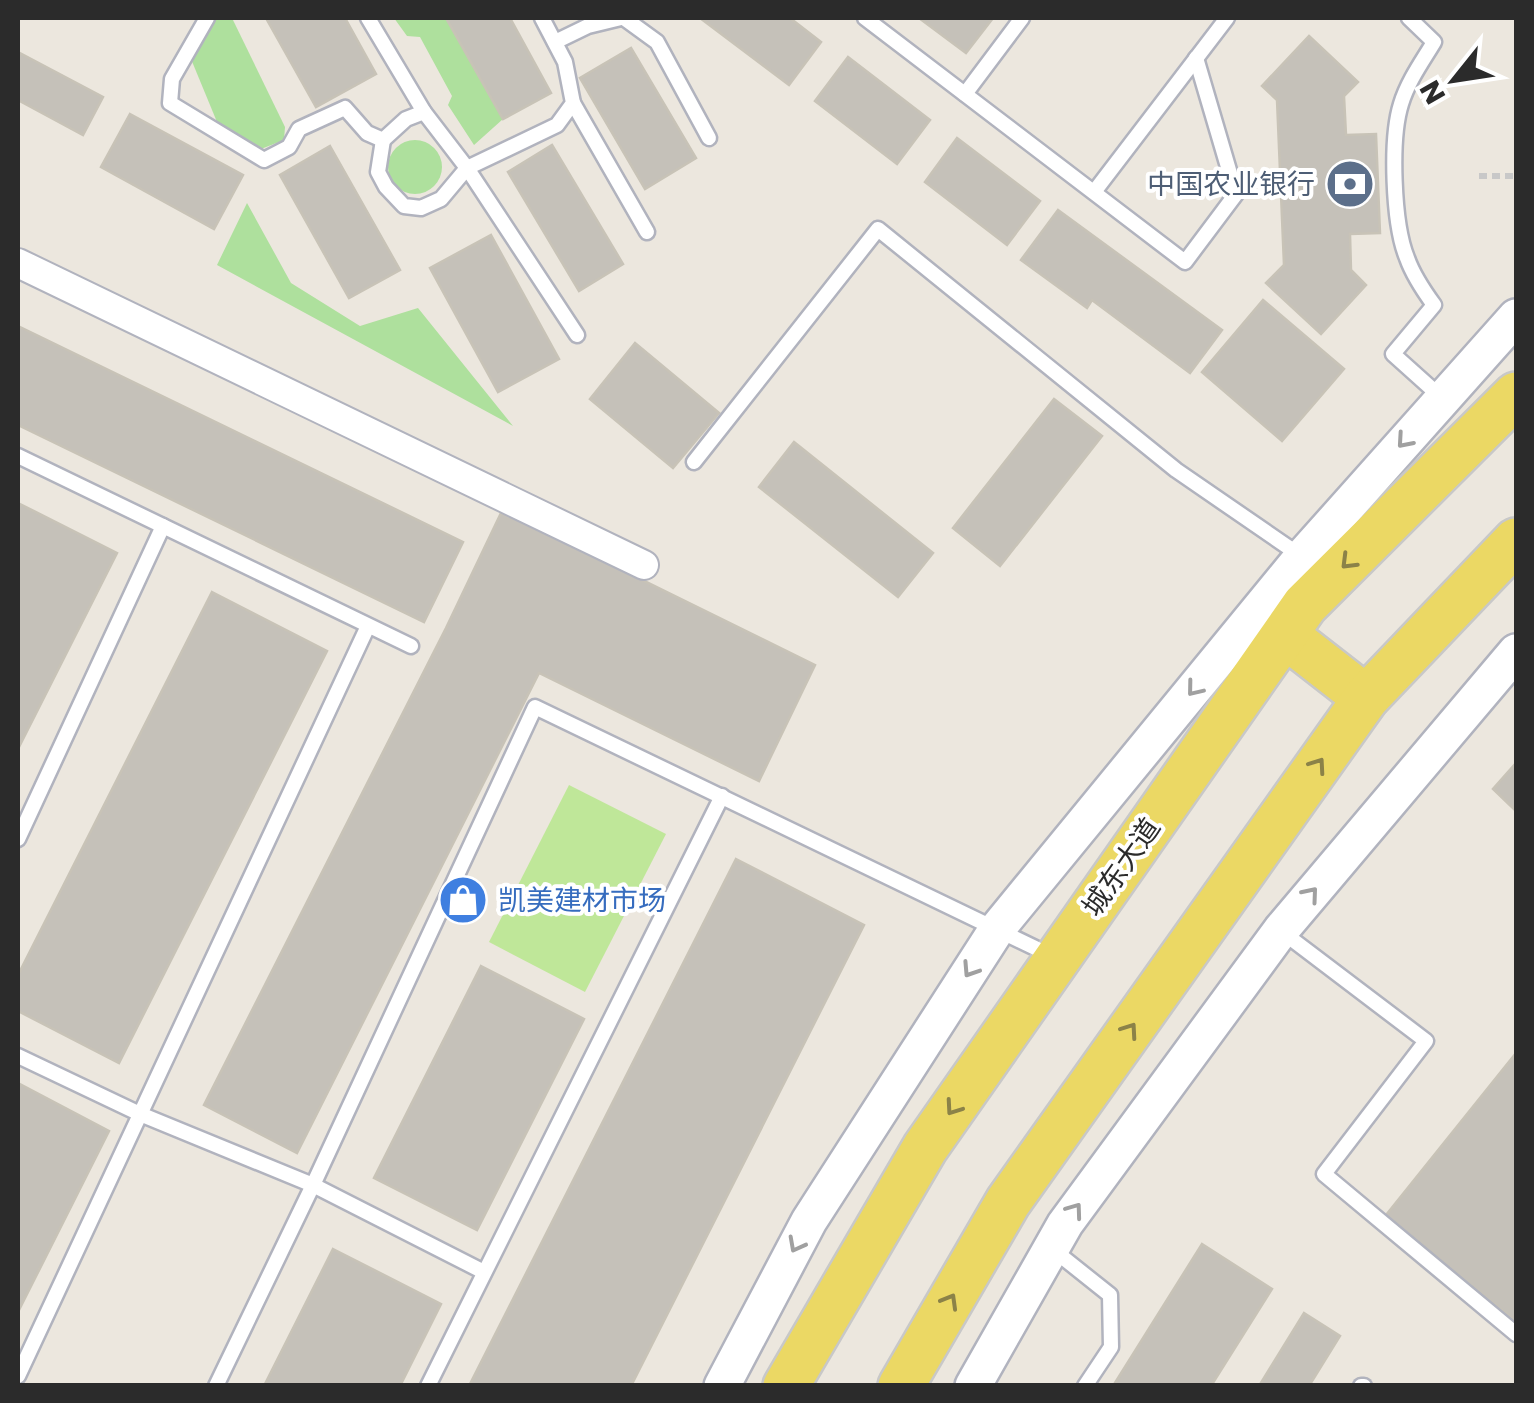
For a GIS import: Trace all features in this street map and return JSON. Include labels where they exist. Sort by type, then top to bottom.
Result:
[{"type":"main road","name":"城东大道","points":[[786,1386],[925,1148],[1305,605],[1516,395]]},
{"type":"main road","points":[[902,1386],[1008,1202],[1366,698],[1511,550]]},
{"type":"main road","points":[[1284,635],[1366,698]]},
{"type":"street","points":[[18,263],[644,565]]},
{"type":"street","points":[[722,1386],[809,1220],[996,929],[1302,557],[1516,317]]},
{"type":"street","points":[[974,1386],[1065,1224],[1280,930],[1516,652]]},
{"type":"lane","points":[[207,18],[172,79],[170,103],[264,160],[289,147],[299,128],[346,108],[366,133],[383,140]]},
{"type":"lane","points":[[368,18],[424,112],[467,168],[576,335]]},
{"type":"lane","points":[[542,18],[565,62],[573,103],[647,232]]},
{"type":"lane","points":[[555,42],[588,26],[622,18],[657,42],[709,138]]},
{"type":"lane","points":[[865,18],[1184,262],[1236,194],[1196,58]]},
{"type":"lane","points":[[965,94],[1022,18]]},
{"type":"lane","points":[[1094,192],[1227,18]]},
{"type":"lane","points":[[1409,18],[1434,42],[1401,103],[1395,136],[1398,224],[1406,256],[1419,285],[1434,305],[1393,354],[1442,398]]},
{"type":"lane","points":[[424,112],[406,119],[383,140],[378,172],[404,206],[421,208],[442,199],[467,168],[557,125],[573,103]]},
{"type":"lane","points":[[694,462],[878,229],[1176,470],[1302,557]]},
{"type":"lane","points":[[18,456],[411,646]]},
{"type":"lane","points":[[18,839],[162,526]]},
{"type":"lane","points":[[18,1376],[368,626]]},
{"type":"lane","points":[[216,1386],[536,706],[1058,958]]},
{"type":"lane","points":[[428,1386],[722,796]]},
{"type":"lane","points":[[1280,930],[1426,1041],[1324,1174],[1516,1334]]},
{"type":"lane","points":[[18,1056],[140,1114],[312,1185],[484,1272]]},
{"type":"lane","points":[[1051,1248],[1110,1295],[1110,1347],[1085,1386]]},
{"type":"path","points":[[1479,176],[1516,176]]},
{"type":"green space","points":[[217,18],[232,18],[285,127],[284,140],[261,149],[217,122],[191,59]]},
{"type":"green space","points":[[394,18],[446,18],[503,119],[474,145],[448,105],[452,96],[420,37],[407,36]]},
{"type":"green space","points":[[415,140],[434,148],[442,167],[434,186],[415,194],[396,186],[388,167],[396,148]]},
{"type":"green space","points":[[247,203],[291,283],[360,326],[418,308],[513,426],[217,265]]},
{"type":"green space","points":[[569,785],[666,834],[585,992],[489,942]]},
{"type":"building","points":[[266,18],[345,18],[376,74],[316,107]]},
{"type":"building","points":[[446,18],[510,18],[551,93],[503,119]]},
{"type":"building","points":[[700,18],[790,18],[821,42],[789,85]]},
{"type":"building","points":[[919,18],[993,18],[966,53]]},
{"type":"building","points":[[1309,36],[1358,82],[1344,96],[1346,135],[1376,134],[1380,233],[1350,234],[1351,270],[1366,285],[1321,334],[1266,283],[1284,265],[1277,100],[1262,86]]},
{"type":"building","points":[[631,48],[696,158],[645,189],[580,78]]},
{"type":"building","points":[[18,52],[103,97],[83,135],[18,100]]},
{"type":"building","points":[[848,57],[930,120],[897,164],[815,101]]},
{"type":"building","points":[[130,114],[243,175],[214,229],[101,167]]},
{"type":"building","points":[[957,138],[1040,201],[1007,245],[925,182]]},
{"type":"building","points":[[552,145],[623,264],[579,291],[508,172]]},
{"type":"building","points":[[330,146],[400,270],[349,298],[280,175]]},
{"type":"building","points":[[1058,210],[1222,330],[1190,373],[1092,300],[1087,308],[1021,260]]},
{"type":"building","points":[[491,235],[559,359],[498,392],[430,268]]},
{"type":"building","points":[[1263,300],[1344,369],[1282,441],[1202,372]]},
{"type":"building","points":[[18,326],[463,542],[424,622],[18,425]]},
{"type":"building","points":[[635,343],[719,413],[673,468],[590,399]]},
{"type":"building","points":[[1054,399],[1102,436],[1000,566],[953,528]]},
{"type":"building","points":[[794,442],[933,553],[898,597],[759,487]]},
{"type":"building","points":[[18,503],[117,553],[18,749]]},
{"type":"building","points":[[502,511],[815,665],[759,781],[539,673],[297,1153],[204,1105]]},
{"type":"building","points":[[212,592],[327,651],[119,1063],[18,1011],[18,975]]},
{"type":"building","points":[[1516,763],[1516,811],[1493,789]]},
{"type":"building","points":[[736,859],[864,925],[631,1386],[469,1386]]},
{"type":"building","points":[[481,966],[584,1019],[477,1230],[374,1178]]},
{"type":"building","points":[[1516,1053],[1516,1322],[1386,1215]]},
{"type":"building","points":[[18,1083],[109,1131],[18,1312]]},
{"type":"building","points":[[1202,1244],[1272,1289],[1211,1386],[1113,1386]]},
{"type":"building","points":[[333,1249],[441,1304],[400,1386],[264,1386]]},
{"type":"building","points":[[1304,1313],[1340,1336],[1309,1386],[1259,1386]]},
{"type":"place","name":"中国农业银行","points":[[1350,184]]},
{"type":"place","name":"凯美建材市场","points":[[463,900]]}]
